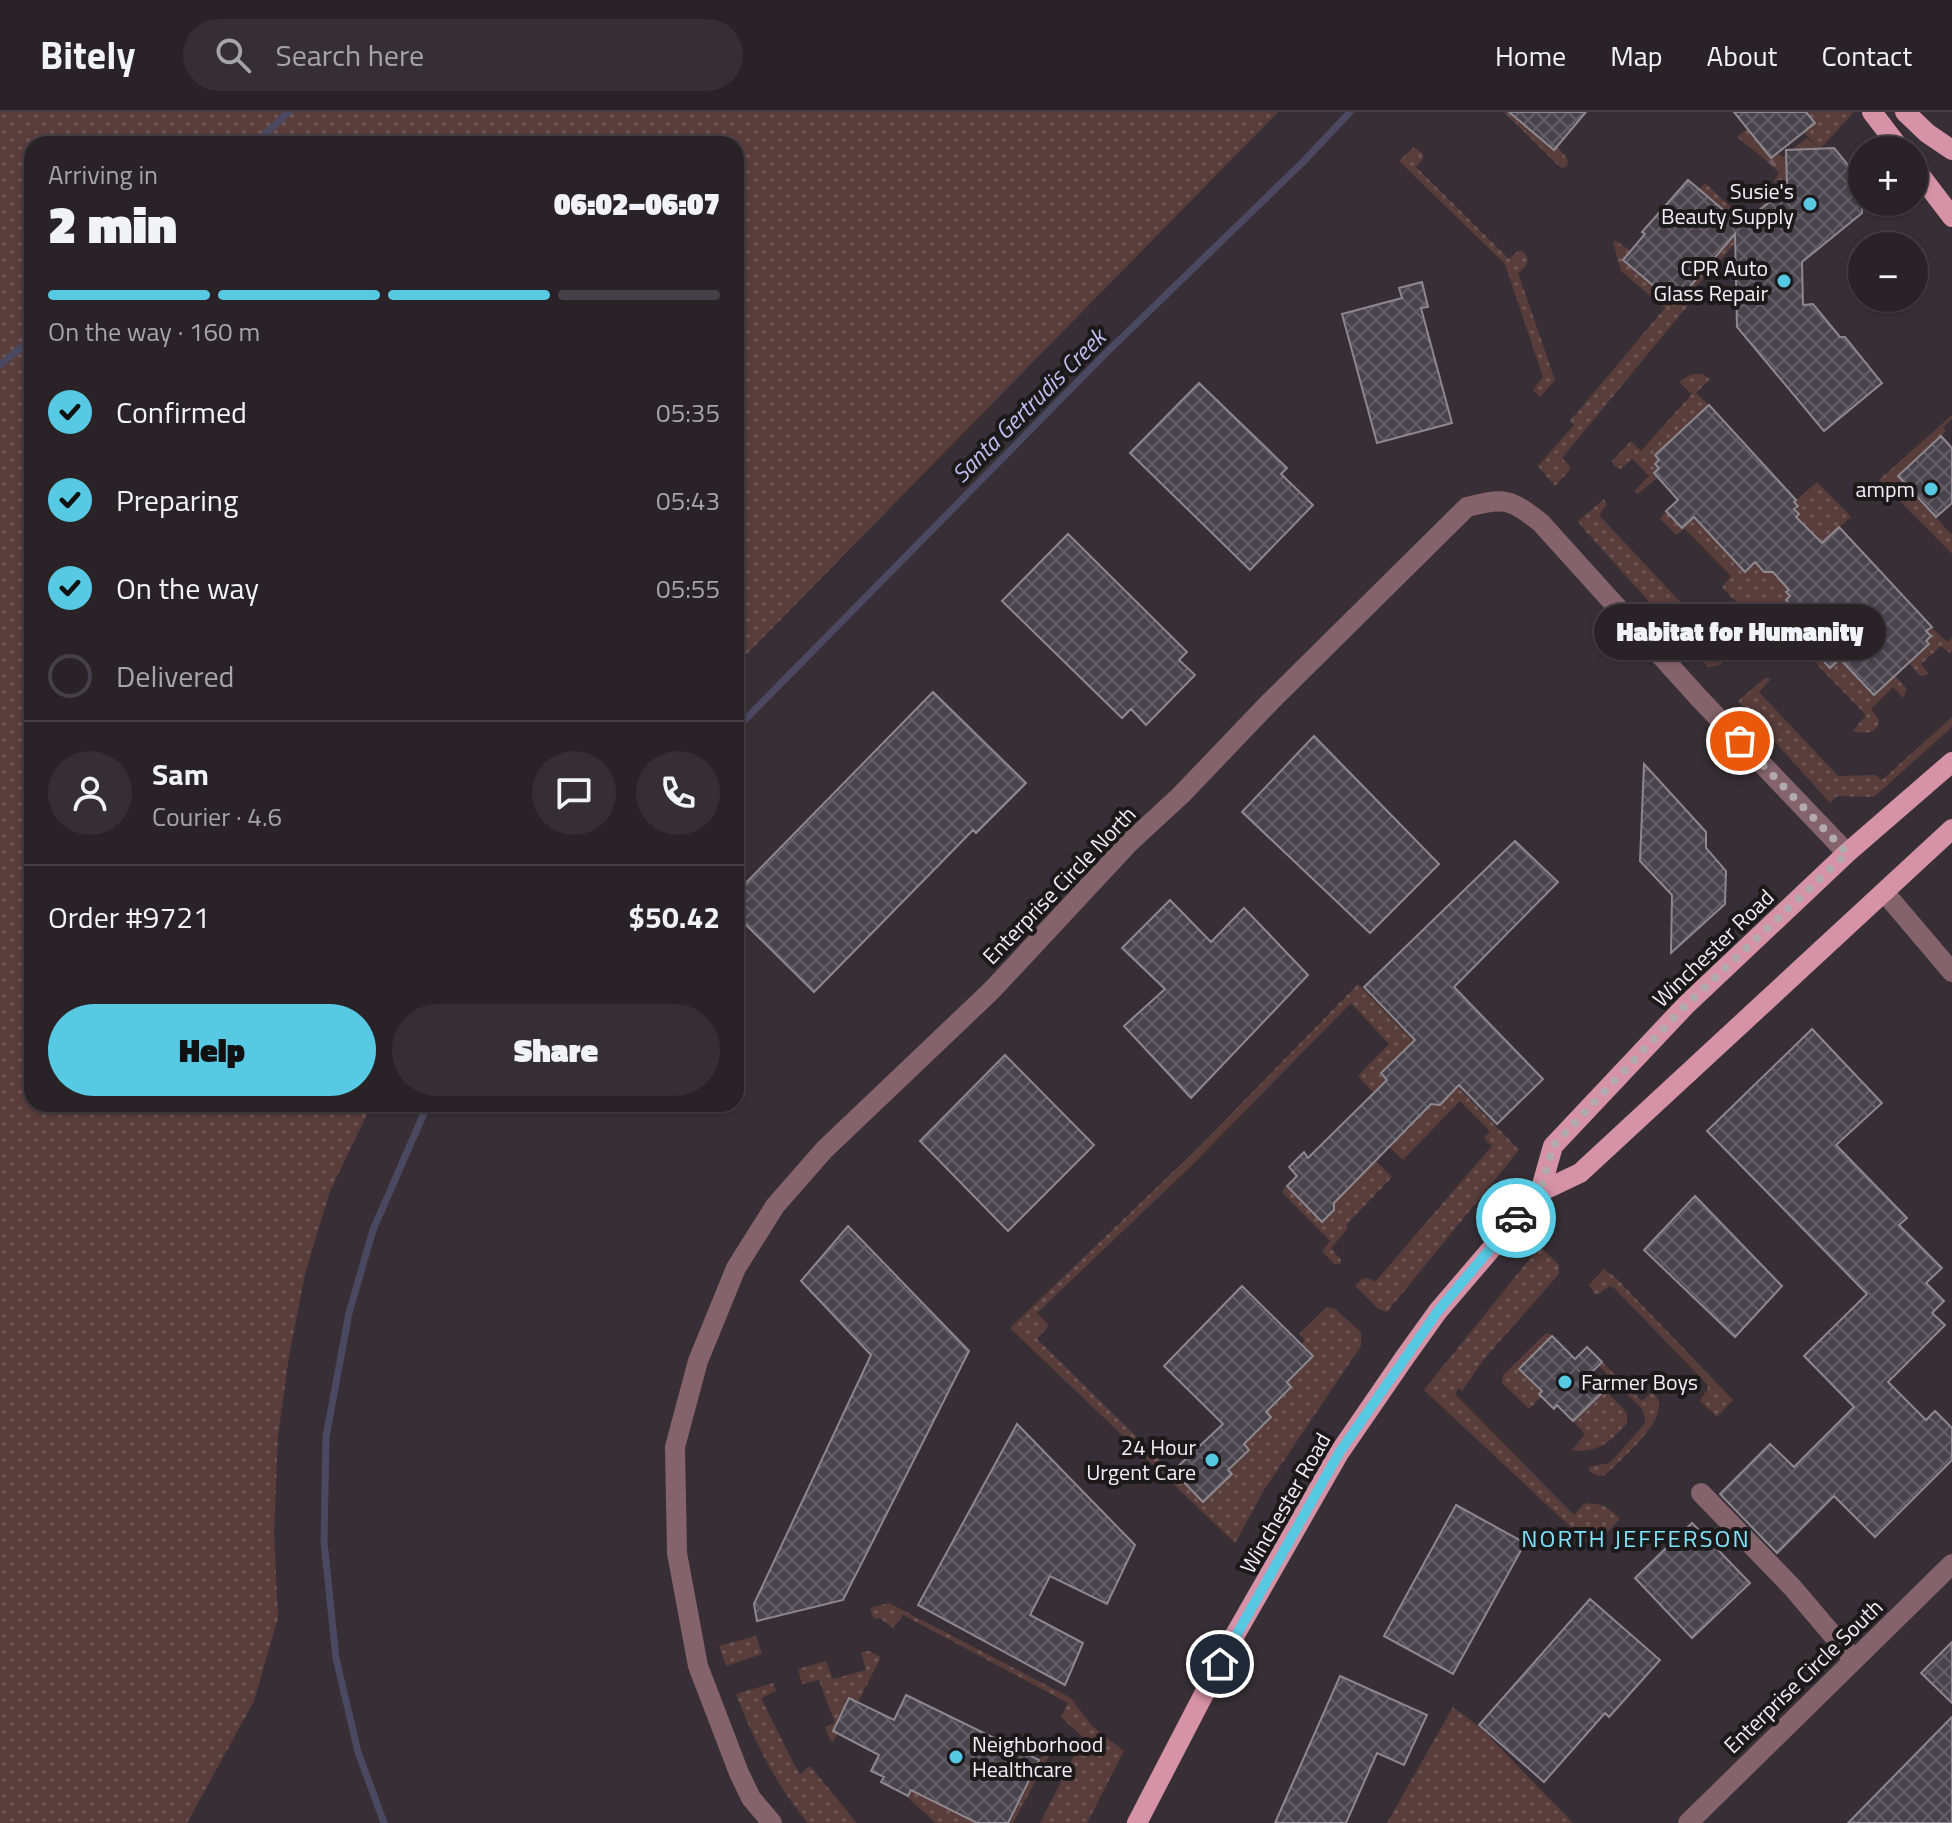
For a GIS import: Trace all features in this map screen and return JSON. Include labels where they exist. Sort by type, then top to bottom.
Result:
[{"type":"main road","points":[[1872,112],[1890,136]]},
{"type":"main road","points":[[1905,112],[1927,133],[1952,148]]},
{"type":"main road","points":[[1925,112],[1952,148]]},
{"type":"main road","points":[[1928,185],[1952,217]]},
{"type":"main road","name":"Winchester Road","points":[[1540,1192],[1553,1146],[1686,1005],[1847,853],[1952,762]]},
{"type":"main road","name":"Winchester Road","points":[[1137,1823],[1232,1640],[1339,1453],[1438,1311],[1540,1192],[1580,1173],[1952,829]]},
{"type":"street","name":"Enterprise Circle North","points":[[772,1823],[751,1798],[739,1773],[698,1666],[677,1553],[675,1447],[698,1361],[736,1268],[775,1206],[824,1150],[992,990],[1129,843],[1181,795],[1467,507],[1495,499],[1518,504],[1541,523],[1699,698],[1847,853]]},
{"type":"street","points":[[1885,893],[1952,972]]},
{"type":"street","points":[[1701,1493],[1792,1587],[1854,1660]]},
{"type":"street","name":"Enterprise Circle South","points":[[1688,1823],[1952,1564]]},
{"type":"green space","points":[[0,112],[1278,112],[744,657],[744,136],[24,136],[24,1112],[368,1112],[330,1191],[305,1274],[289,1356],[278,1436],[274,1533],[278,1618],[254,1701],[187,1823],[0,1823]]},
{"type":"green space","points":[[1504,112],[1519,112],[1557,146],[1568,160],[1567,166],[1562,168],[1558,165]]},
{"type":"green space","points":[[1806,112],[1853,113],[1820,149],[1803,132],[1815,123]]},
{"type":"green space","points":[[1748,128],[1771,158],[1768,162],[1737,137]]},
{"type":"green space","points":[[1807,138],[1820,149],[1789,183],[1768,162],[1778,153],[1783,157]]},
{"type":"green space","points":[[1414,147],[1423,154],[1416,167],[1509,259],[1518,251],[1523,251],[1528,259],[1518,273],[1555,380],[1540,397],[1533,390],[1543,377],[1505,264],[1399,161]]},
{"type":"green space","points":[[1779,173],[1789,183],[1696,287],[1699,292],[1562,458],[1570,466],[1569,471],[1555,486],[1538,466],[1574,425],[1570,421],[1665,308],[1621,271],[1613,242],[1631,251],[1623,261],[1675,304],[1718,254],[1699,190],[1705,183],[1747,222],[1779,186],[1774,181]]},
{"type":"green space","points":[[1692,374],[1703,374],[1710,379],[1696,393],[1709,405],[1655,455],[1659,460],[1655,464],[1659,468],[1654,473],[1658,477],[1638,494],[1634,491],[1649,476],[1632,459],[1621,469],[1612,461],[1631,441],[1641,451],[1692,394],[1680,383]]},
{"type":"green space","points":[[1952,415],[1943,427],[1946,431],[1898,476],[1952,535],[1952,554],[1879,480]]},
{"type":"green space","points":[[1817,482],[1851,517],[1817,547],[1796,517],[1799,514],[1794,502]]},
{"type":"green space","points":[[1604,499],[1607,505],[1599,515],[1724,649],[1734,641],[1736,643],[1737,651],[1720,665],[1708,667],[1582,527],[1578,521]]},
{"type":"green space","points":[[1666,511],[1694,517],[1744,571],[1755,562],[1765,572],[1786,572],[1790,596],[1786,601],[1825,643],[1830,668],[1840,659],[1874,695],[1895,676],[1907,689],[1903,698],[1893,687],[1871,709],[1879,720],[1876,728],[1866,733],[1853,731],[1866,715],[1769,615],[1757,624],[1722,587],[1731,576],[1685,529],[1676,535],[1660,519]]},
{"type":"green space","points":[[1931,627],[1947,642],[1952,638],[1952,651],[1950,653],[1941,646],[1921,664],[1929,674],[1920,676],[1909,663],[1929,645],[1926,631]]},
{"type":"green space","points":[[1765,678],[1771,679],[1759,692],[1838,776],[1876,775],[1882,780],[1952,717],[1952,727],[1874,797],[1837,796],[1830,803],[1738,701]]},
{"type":"green space","points":[[1358,984],[1519,1150],[1387,1312],[1378,1309],[1355,1286],[1362,1279],[1369,1278],[1375,1282],[1492,1146],[1484,1138],[1490,1131],[1460,1101],[1403,1160],[1389,1147],[1431,1104],[1440,1105],[1396,1059],[1381,1073],[1387,1080],[1374,1093],[1358,1076],[1389,1044],[1351,1003],[1189,1168],[1037,1313],[1049,1325],[1037,1339],[1203,1502],[1232,1474],[1228,1470],[1249,1450],[1244,1444],[1270,1417],[1266,1412],[1291,1387],[1287,1382],[1305,1340],[1299,1334],[1327,1307],[1335,1309],[1361,1332],[1361,1346],[1264,1490],[1235,1543],[1010,1328],[1198,1148]]},
{"type":"green space","points":[[1376,1161],[1392,1177],[1347,1224],[1347,1229],[1331,1248],[1341,1260],[1340,1264],[1334,1264],[1322,1251],[1330,1241],[1282,1192],[1287,1186],[1322,1221],[1334,1203]]},
{"type":"green space","points":[[1540,1246],[1559,1265],[1559,1274],[1484,1359],[1462,1391],[1459,1388],[1455,1394],[1574,1515],[1584,1504],[1595,1504],[1608,1509],[1620,1519],[1593,1548],[1424,1390]]},
{"type":"green space","points":[[1604,1269],[1733,1400],[1717,1417],[1700,1401],[1708,1388],[1707,1384],[1613,1287],[1595,1294],[1589,1285]]},
{"type":"green space","points":[[1549,1333],[1552,1336],[1519,1368],[1542,1391],[1539,1394],[1542,1396],[1529,1409],[1502,1383],[1503,1375]]},
{"type":"green space","points":[[1602,1362],[1642,1401],[1652,1392],[1658,1401],[1658,1411],[1645,1435],[1634,1447],[1605,1475],[1598,1476],[1589,1471],[1589,1467],[1610,1463],[1646,1422],[1642,1409],[1598,1365]]},
{"type":"green space","points":[[1605,1390],[1627,1413],[1627,1423],[1597,1448],[1572,1450],[1585,1434],[1573,1421]]},
{"type":"green space","points":[[889,1603],[1071,1698],[1092,1726],[1124,1751],[1087,1823],[1040,1823],[1081,1742],[1082,1736],[1061,1717],[1068,1703],[903,1615],[893,1628],[880,1618],[874,1619],[870,1608]]},
{"type":"green space","points":[[756,1636],[762,1654],[726,1666],[719,1646]]},
{"type":"green space","points":[[869,1651],[881,1657],[858,1702],[849,1699],[833,1731],[837,1734],[833,1742],[825,1727],[835,1723],[819,1680],[802,1684],[798,1669],[826,1661],[833,1679],[866,1670],[861,1652]]},
{"type":"green space","points":[[773,1683],[776,1691],[761,1698],[795,1766],[800,1774],[810,1766],[857,1823],[808,1823],[776,1778],[736,1694]]},
{"type":"green space","points":[[1453,1707],[1482,1729],[1573,1823],[1387,1823]]},
{"type":"green space","points":[[1048,1744],[1050,1754],[1013,1823],[1008,1823]]},
{"type":"green space","points":[[911,1790],[977,1823],[936,1823],[907,1797]]},
{"type":"building","points":[[1509,112],[1586,112],[1554,150]]},
{"type":"building","points":[[1734,112],[1806,112],[1815,123],[1771,158]]},
{"type":"building","points":[[1834,148],[1848,165],[1848,216],[1858,216],[1802,262],[1803,305],[1813,304],[1882,383],[1824,431],[1737,327],[1735,234],[1675,304],[1623,260],[1645,234],[1642,232],[1688,180],[1741,225],[1787,188],[1786,150]]},
{"type":"building","points":[[1422,282],[1428,307],[1421,308],[1452,423],[1377,443],[1342,314],[1402,298],[1399,288]]},
{"type":"building","points":[[1199,383],[1287,468],[1281,474],[1313,505],[1250,570],[1130,453]]},
{"type":"building","points":[[1709,405],[1796,500],[1794,502],[1798,506],[1794,509],[1799,514],[1796,517],[1822,543],[1839,527],[1932,627],[1926,631],[1931,636],[1926,641],[1929,644],[1874,695],[1840,659],[1830,668],[1815,652],[1825,643],[1786,600],[1790,596],[1786,592],[1789,590],[1773,572],[1764,572],[1755,562],[1745,572],[1694,517],[1682,528],[1666,511],[1678,500],[1654,473],[1659,468],[1655,464],[1659,460],[1655,455]]},
{"type":"building","name":"ampm","points":[[1941,436],[1952,448],[1952,503],[1936,517],[1898,476]]},
{"type":"building","points":[[1068,534],[1187,652],[1179,660],[1195,675],[1146,725],[1131,709],[1122,718],[1002,601]]},
{"type":"building","points":[[933,692],[1026,783],[976,833],[973,830],[814,992],[744,923],[744,885]]},
{"type":"building","points":[[1314,736],[1439,864],[1370,933],[1242,812]]},
{"type":"building","points":[[1644,764],[1706,832],[1706,848],[1726,871],[1725,904],[1671,953],[1672,895],[1640,861]]},
{"type":"building","points":[[1515,841],[1558,882],[1454,987],[1543,1079],[1497,1124],[1459,1085],[1440,1105],[1431,1104],[1334,1203],[1334,1210],[1322,1222],[1287,1186],[1297,1176],[1289,1167],[1304,1152],[1308,1158],[1387,1080],[1381,1073],[1415,1040],[1364,987]]},
{"type":"building","points":[[1170,900],[1211,942],[1244,908],[1308,975],[1191,1098],[1124,1026],[1165,989],[1122,948]]},
{"type":"building","points":[[1812,1029],[1882,1103],[1836,1145],[1907,1218],[1899,1225],[1942,1268],[1926,1283],[1944,1301],[1932,1313],[1945,1325],[1888,1382],[1926,1420],[1935,1411],[1952,1428],[1952,1460],[1875,1537],[1834,1496],[1777,1553],[1720,1494],[1770,1444],[1794,1467],[1854,1407],[1804,1356],[1867,1294],[1707,1131]]},
{"type":"building","points":[[1005,1055],[1094,1145],[1008,1231],[920,1141]]},
{"type":"building","points":[[1695,1196],[1782,1286],[1735,1337],[1644,1250]]},
{"type":"building","points":[[848,1226],[969,1351],[843,1600],[757,1621],[754,1604],[871,1355],[801,1281]]},
{"type":"building","points":[[1242,1286],[1313,1356],[1287,1382],[1291,1387],[1266,1412],[1271,1417],[1244,1444],[1249,1450],[1228,1470],[1232,1474],[1203,1502],[1173,1471],[1223,1424],[1164,1366]]},
{"type":"building","name":"Farmer Boys","points":[[1552,1336],[1575,1359],[1587,1347],[1602,1362],[1590,1374],[1605,1390],[1573,1421],[1557,1405],[1554,1409],[1539,1394],[1542,1391],[1519,1369]]},
{"type":"building","points":[[1017,1424],[1135,1545],[1107,1604],[1050,1576],[1030,1615],[1083,1643],[1065,1685],[918,1605]]},
{"type":"building","points":[[1456,1505],[1525,1543],[1453,1674],[1384,1636]]},
{"type":"building","points":[[1692,1523],[1750,1583],[1692,1638],[1635,1578]]},
{"type":"building","points":[[1590,1599],[1660,1660],[1609,1717],[1605,1713],[1544,1782],[1479,1725]]},
{"type":"building","points":[[1952,1642],[1952,1703],[1921,1673]]},
{"type":"building","points":[[1340,1676],[1427,1715],[1404,1765],[1377,1753],[1346,1823],[1275,1823]]},
{"type":"building","name":"Neighborhood Healthcare","points":[[906,1695],[1039,1760],[1008,1823],[977,1823],[911,1790],[908,1796],[881,1782],[884,1777],[871,1771],[879,1755],[833,1731],[849,1698],[894,1720]]},
{"type":"building","points":[[1952,1717],[1952,1823],[1848,1823]]},
{"type":"waterway","points":[[263,136],[289,112]]},
{"type":"waterway","name":"Santa Gertrudis Creek","points":[[744,721],[1105,354],[1304,161],[1350,112]]},
{"type":"waterway","points":[[0,365],[24,345]]},
{"type":"waterway","name":"Santa Gertrudis Creek","points":[[384,1823],[358,1752],[336,1658],[324,1542],[326,1437],[349,1313],[373,1230],[425,1112]]},
{"type":"way so far","points":[[1516,1218],[1540,1192],[1553,1146],[1686,1005],[1847,853],[1740,741]]},
{"type":"place","name":"Susie's Beauty Supply","points":[[1810,204]]},
{"type":"place","name":"CPR Auto Glass Repair","points":[[1784,281]]},
{"type":"place","name":"ampm","points":[[1931,489]]},
{"type":"place","name":"Habitat for Humanity","points":[[1740,741]]},
{"type":"place","name":"Farmer Boys","points":[[1565,1382]]},
{"type":"place","name":"24 Hour Urgent Care","points":[[1212,1460]]},
{"type":"place","name":"Neighborhood Healthcare","points":[[956,1757]]},
{"type":"district","name":"NORTH JEFFERSON","points":[[1636,1539]]},
{"type":"route","points":[[1220,1664],[1339,1453],[1438,1311],[1516,1218]]}]
